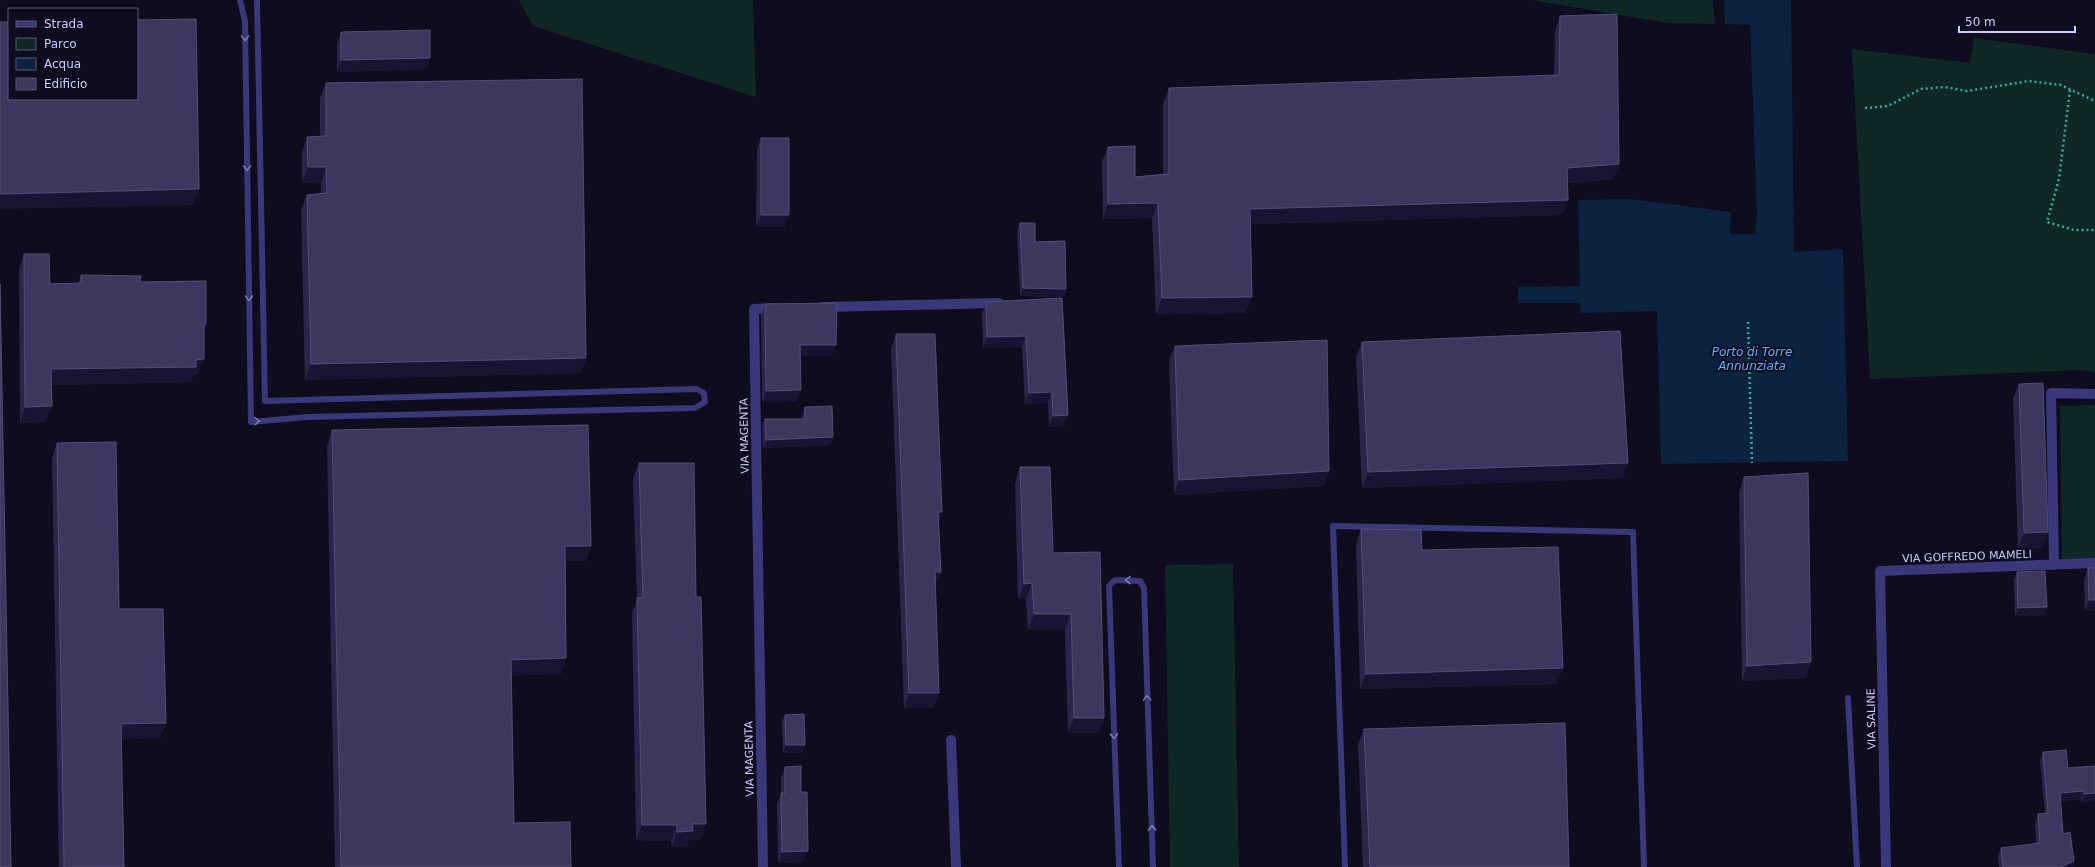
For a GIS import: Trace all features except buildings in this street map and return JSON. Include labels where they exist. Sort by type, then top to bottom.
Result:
[{"type":"street","points":[[816,307],[1012,303]]},
{"type":"street","name":"VIA MAGENTA","points":[[763,867],[754,309],[785,308]]},
{"type":"street","points":[[2054,565],[2051,393],[2095,394]]},
{"type":"street","name":"VIA GOFFREDO MAMELI","points":[[1880,571],[2095,563]]},
{"type":"street","name":"VIA SALINE","points":[[1880,571],[1886,867]]},
{"type":"street","points":[[951,740],[956,867]]},
{"type":"lane","points":[[240,0],[245,21],[251,422],[307,417],[695,408],[705,402],[704,393],[697,389],[266,401],[257,0]]},
{"type":"lane","points":[[1345,867],[1333,526],[1633,532],[1644,867]]},
{"type":"lane","points":[[1119,867],[1109,586],[1115,580],[1140,580],[1144,588],[1153,867]]},
{"type":"lane","points":[[1848,698],[1857,867]]},
{"type":"path","points":[[1865,108],[1888,106],[1921,89],[1945,87],[1967,91],[2029,81],[2061,85],[2095,101]]},
{"type":"path","points":[[2070,90],[2058,180],[2047,222],[2074,230],[2095,230]]},
{"type":"path","points":[[1748,322],[1752,463]]},
{"type":"green space","points":[[519,0],[753,0],[756,97],[533,26]]},
{"type":"green space","points":[[1531,0],[1713,0],[1715,24],[1668,23]]},
{"type":"green space","points":[[1974,38],[2095,54],[2095,372],[2080,370],[1870,379],[1852,49],[1970,63]]},
{"type":"green space","points":[[2095,405],[2095,560],[2062,560],[2060,406]]},
{"type":"green space","points":[[1233,564],[1239,867],[1170,867],[1165,565]]},
{"type":"water","name":"Porto di Torre Annunziata","points":[[1724,0],[1791,0],[1794,252],[1843,249],[1848,461],[1661,464],[1657,311],[1581,313],[1580,303],[1518,303],[1518,287],[1580,286],[1578,200],[1630,199],[1731,212],[1730,234],[1755,234],[1757,215],[1750,25],[1725,24]]}]
